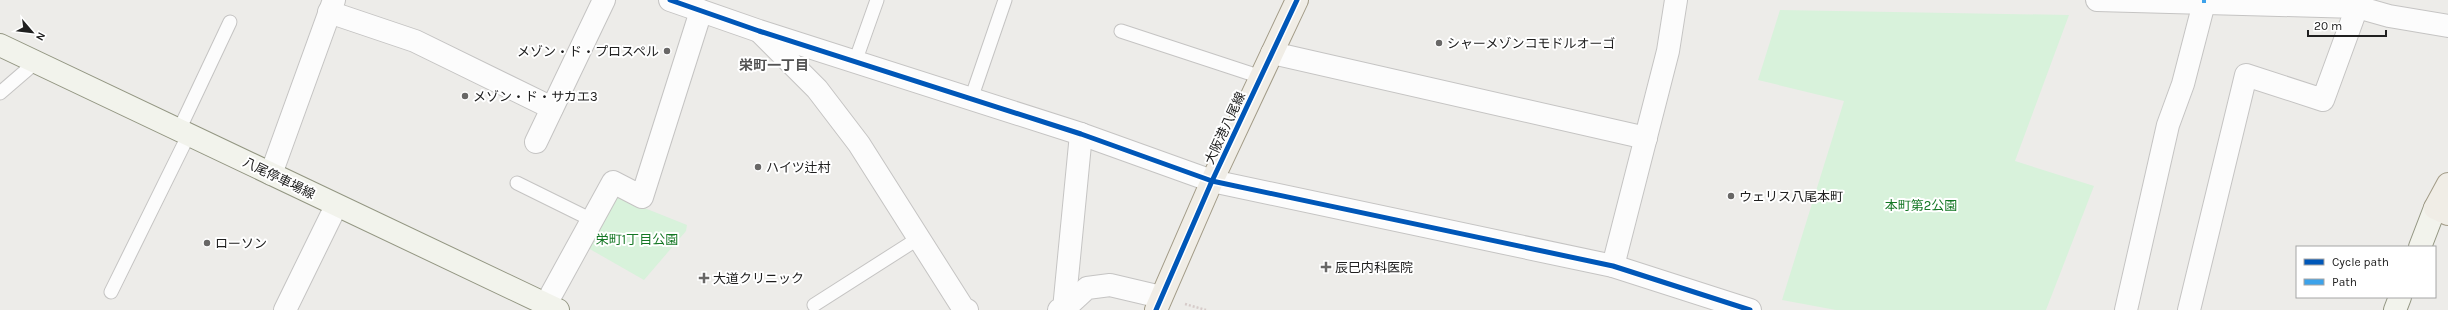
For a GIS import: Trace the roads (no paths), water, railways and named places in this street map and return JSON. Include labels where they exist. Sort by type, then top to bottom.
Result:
[{"type":"main road","name":"大阪港八尾線","points":[[1159,303],[1212,181],[1298,0]]},
{"type":"main road","name":"八尾停車場線","points":[[0,45],[336,206],[552,307]]},
{"type":"main road","points":[[2421,246],[2442,211],[2448,184]]},
{"type":"main road","points":[[2395,310],[2400,298]]},
{"type":"street","points":[[536,142],[604,0]]},
{"type":"street","points":[[670,0],[713,9],[759,31],[1081,134],[1212,181],[1614,266],[1750,310]]},
{"type":"street","points":[[1614,266],[1668,51],[1676,0]]},
{"type":"street","points":[[2097,0],[2357,7],[2389,16],[2448,26]]},
{"type":"street","points":[[2126,310],[2168,125],[2183,84],[2204,3]]},
{"type":"street","points":[[271,174],[332,6],[416,41],[552,108]]},
{"type":"street","points":[[2189,310],[2246,75],[2323,100],[2357,7]]},
{"type":"street","points":[[552,307],[592,220],[612,182],[642,197],[713,9]]},
{"type":"street","points":[[759,31],[817,89],[860,144],[963,308],[967,310]]},
{"type":"street","points":[[1272,53],[1646,138]]},
{"type":"street","points":[[1063,310],[1081,134]]},
{"type":"street","points":[[285,310],[336,206]]},
{"type":"street","points":[[1063,310],[1087,288],[1110,285],[1159,303]]},
{"type":"lane","points":[[856,62],[877,0]]},
{"type":"lane","points":[[971,99],[1005,0]]},
{"type":"lane","points":[[111,292],[184,132],[230,22]]},
{"type":"lane","points":[[1121,31],[1261,77]]},
{"type":"lane","points":[[0,93],[36,62]]},
{"type":"lane","points":[[518,183],[592,220]]},
{"type":"lane","points":[[814,305],[919,238]]},
{"type":"place","name":"シャーメゾンコモドルオーゴ","points":[[1439,43]]},
{"type":"place","name":"メゾン・ド・プロスペル","points":[[667,51]]},
{"type":"place","name":"メゾン・ド・サカエ3","points":[[465,96]]},
{"type":"place","name":"ハイツ辻村","points":[[758,167]]},
{"type":"place","name":"ウェリス八尾本町","points":[[1731,196]]},
{"type":"place","name":"ローソン","points":[[207,243]]},
{"type":"place","name":"辰巳内科医院","points":[[1326,267]]},
{"type":"place","name":"大道クリニック","points":[[704,278]]},
{"type":"district","name":"栄町一丁目","points":[[774,65]]},
{"type":"park label","name":"本町第2公園","points":[[1921,205]]},
{"type":"park label","name":"栄町1丁目公園","points":[[637,239]]}]
